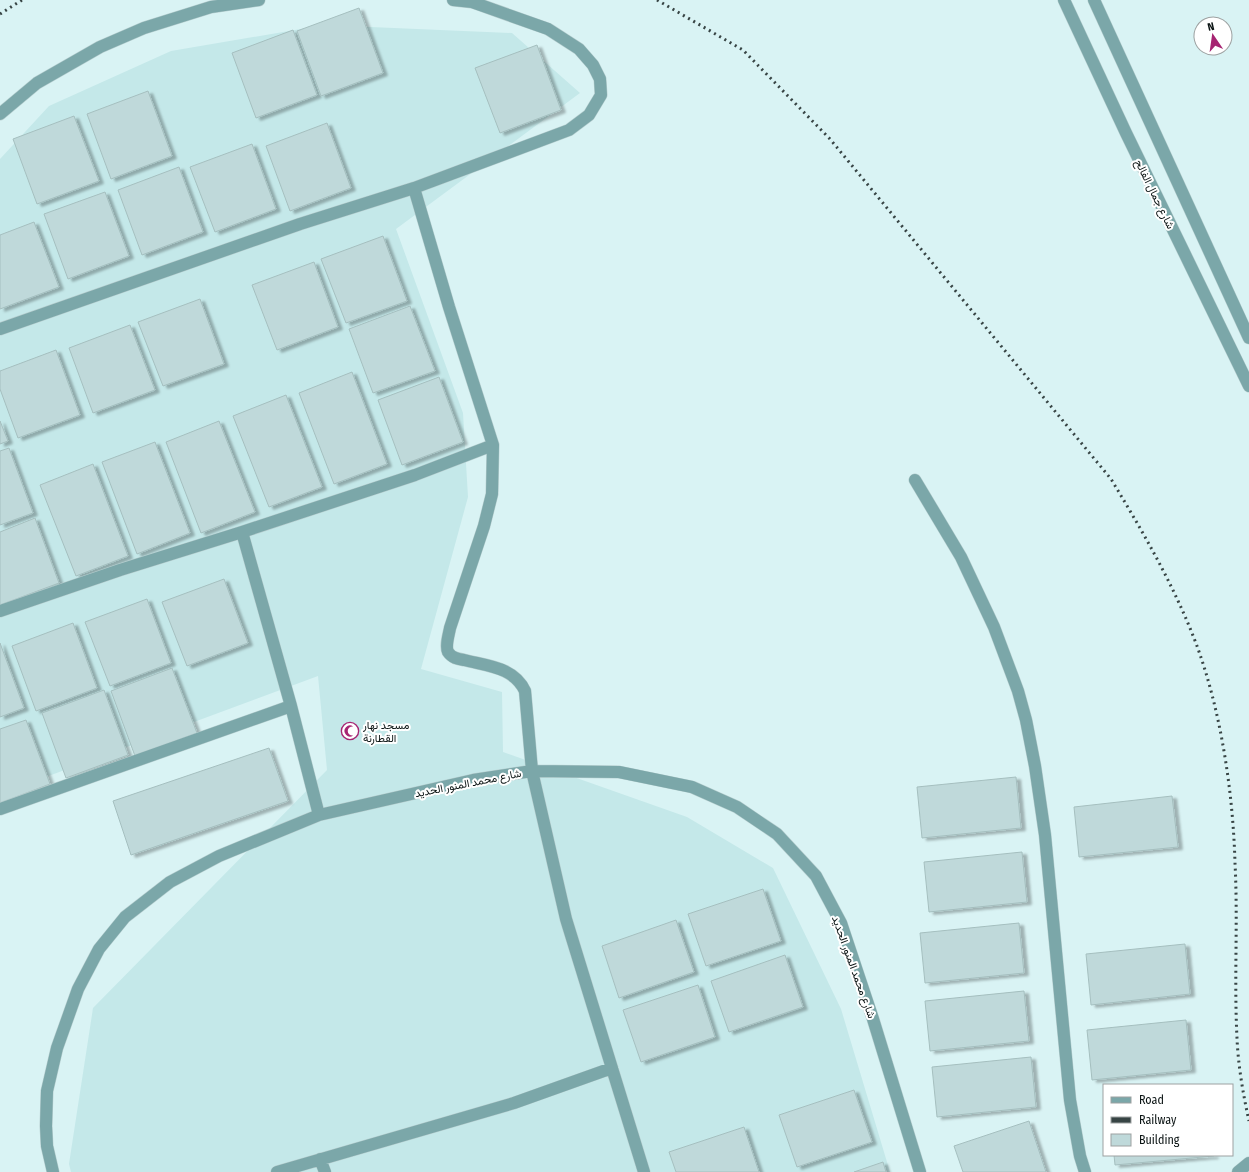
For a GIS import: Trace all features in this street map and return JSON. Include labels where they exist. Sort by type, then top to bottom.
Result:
[{"type":"street","points":[[0,114],[37,83],[100,47],[144,28],[210,7],[259,0]]},
{"type":"street","points":[[0,329],[300,224],[414,188],[569,130],[589,115],[600,95],[600,79],[593,65],[579,49],[548,29],[472,2],[453,0]]},
{"type":"street","name":"شارع جمال الفالح","points":[[1064,0],[1126,133],[1249,386]]},
{"type":"street","points":[[1094,0],[1249,338]]},
{"type":"street","points":[[414,188],[449,307],[493,445],[492,494],[484,526],[450,628],[447,644],[448,651],[454,658],[505,670],[522,683],[525,691],[532,771],[566,920],[644,1172]]},
{"type":"street","points":[[0,611],[120,570],[242,532],[415,475],[493,445]]},
{"type":"street","points":[[915,480],[961,557],[994,627],[1018,691],[1026,720],[1035,766],[1045,835],[1070,1100],[1080,1156],[1085,1172]]},
{"type":"street","points":[[242,532],[291,706],[319,815]]},
{"type":"street","points":[[0,809],[291,706]]},
{"type":"street","name":"شارع محمد المنور الحديد","points":[[53,1172],[47,1146],[46,1126],[48,1090],[57,1048],[78,989],[99,949],[125,918],[170,882],[219,856],[319,815],[473,780],[532,771],[618,772],[692,787],[737,807],[777,834],[816,876],[841,923],[873,1019],[920,1172]]},
{"type":"street","points":[[277,1172],[514,1103],[612,1068]]},
{"type":"street","points":[[320,1160],[325,1172]]},
{"type":"street","points":[[1238,1172],[1249,1164]]},
{"type":"shaded area","points":[[324,25],[512,33],[580,93],[396,229],[463,413],[468,497],[421,669],[502,692],[503,752],[687,817],[773,868],[841,1009],[890,1172],[71,1172],[69,1164],[93,1008],[327,770],[318,676],[0,794],[0,159],[49,106],[171,51]]},
{"type":"building","points":[[359,8],[383,73],[321,96],[297,31]]},
{"type":"building","points":[[293,30],[317,95],[256,118],[232,53]]},
{"type":"building","points":[[537,45],[561,110],[500,133],[475,68]]},
{"type":"building","points":[[148,91],[172,156],[111,179],[87,114]]},
{"type":"building","points":[[74,116],[99,181],[37,204],[13,139]]},
{"type":"building","points":[[327,123],[351,188],[290,211],[266,146]]},
{"type":"building","points":[[252,144],[276,209],[215,232],[190,167]]},
{"type":"building","points":[[179,167],[203,232],[142,255],[118,190]]},
{"type":"building","points":[[105,192],[129,256],[68,279],[44,214]]},
{"type":"building","points":[[34,222],[59,287],[0,309],[0,235]]},
{"type":"building","points":[[383,236],[407,301],[346,323],[321,259]]},
{"type":"building","points":[[314,262],[338,327],[277,350],[252,285]]},
{"type":"building","points":[[200,299],[224,364],[163,386],[138,322]]},
{"type":"building","points":[[410,306],[435,371],[373,393],[349,329]]},
{"type":"building","points":[[130,325],[155,390],[93,413],[69,348]]},
{"type":"building","points":[[56,350],[80,415],[18,438],[0,389],[0,371]]},
{"type":"building","points":[[352,372],[387,464],[334,484],[299,393]]},
{"type":"building","points":[[439,377],[463,442],[402,465],[378,400]]},
{"type":"building","points":[[286,395],[322,487],[269,507],[233,416]]},
{"type":"building","points":[[0,421],[8,441],[0,444]]},
{"type":"building","points":[[219,421],[255,512],[201,533],[166,442]]},
{"type":"building","points":[[155,442],[190,533],[137,554],[102,462]]},
{"type":"building","points":[[9,448],[33,513],[0,525],[0,451]]},
{"type":"building","points":[[93,464],[128,556],[76,576],[40,485]]},
{"type":"building","points":[[35,518],[59,583],[0,605],[0,532]]},
{"type":"building","points":[[224,579],[248,643],[187,666],[162,602]]},
{"type":"building","points":[[147,599],[171,663],[110,686],[85,622]]},
{"type":"building","points":[[73,623],[97,688],[36,711],[12,646]]},
{"type":"building","points":[[0,643],[24,708],[0,717]]},
{"type":"building","points":[[172,668],[197,733],[135,756],[111,691]]},
{"type":"building","points":[[104,690],[128,755],[66,778],[42,713]]},
{"type":"building","points":[[26,720],[50,784],[0,803],[0,729]]},
{"type":"building","points":[[269,748],[288,801],[131,855],[113,801]]},
{"type":"building","points":[[1016,777],[1021,828],[922,838],[917,787]]},
{"type":"building","points":[[1172,796],[1178,847],[1079,857],[1074,807]]},
{"type":"building","points":[[1022,852],[1027,902],[929,912],[924,862]]},
{"type":"building","points":[[763,889],[781,941],[706,966],[688,914]]},
{"type":"building","points":[[676,920],[694,972],[619,998],[602,946]]},
{"type":"building","points":[[1019,923],[1024,973],[925,983],[920,933]]},
{"type":"building","points":[[1185,944],[1190,994],[1091,1005],[1086,954]]},
{"type":"building","points":[[785,955],[803,1007],[729,1032],[711,981]]},
{"type":"building","points":[[698,985],[715,1037],[641,1062],[623,1010]]},
{"type":"building","points":[[1024,991],[1029,1041],[930,1051],[925,1001]]},
{"type":"building","points":[[1186,1020],[1191,1070],[1092,1080],[1087,1030]]},
{"type":"building","points":[[1031,1057],[1036,1107],[937,1117],[932,1067]]},
{"type":"building","points":[[854,1090],[872,1142],[797,1167],[779,1115]]},
{"type":"building","points":[[1029,1121],[1046,1172],[963,1172],[954,1146]]},
{"type":"building","points":[[744,1127],[759,1172],[676,1172],[669,1152]]},
{"type":"building","points":[[1114,1156],[1214,1156],[1115,1165]]},
{"type":"building","points":[[883,1162],[886,1172],[854,1172]]},
{"type":"railway","points":[[0,14],[22,0]]},
{"type":"railway","points":[[657,0],[743,50],[830,139],[1111,479],[1158,560],[1179,602],[1197,646],[1213,698],[1224,753],[1232,808],[1234,836],[1236,907],[1236,1016],[1238,1048],[1241,1079],[1249,1121]]},
{"type":"place","name":"مسجد نهار القطارنة","points":[[350,731]]}]
